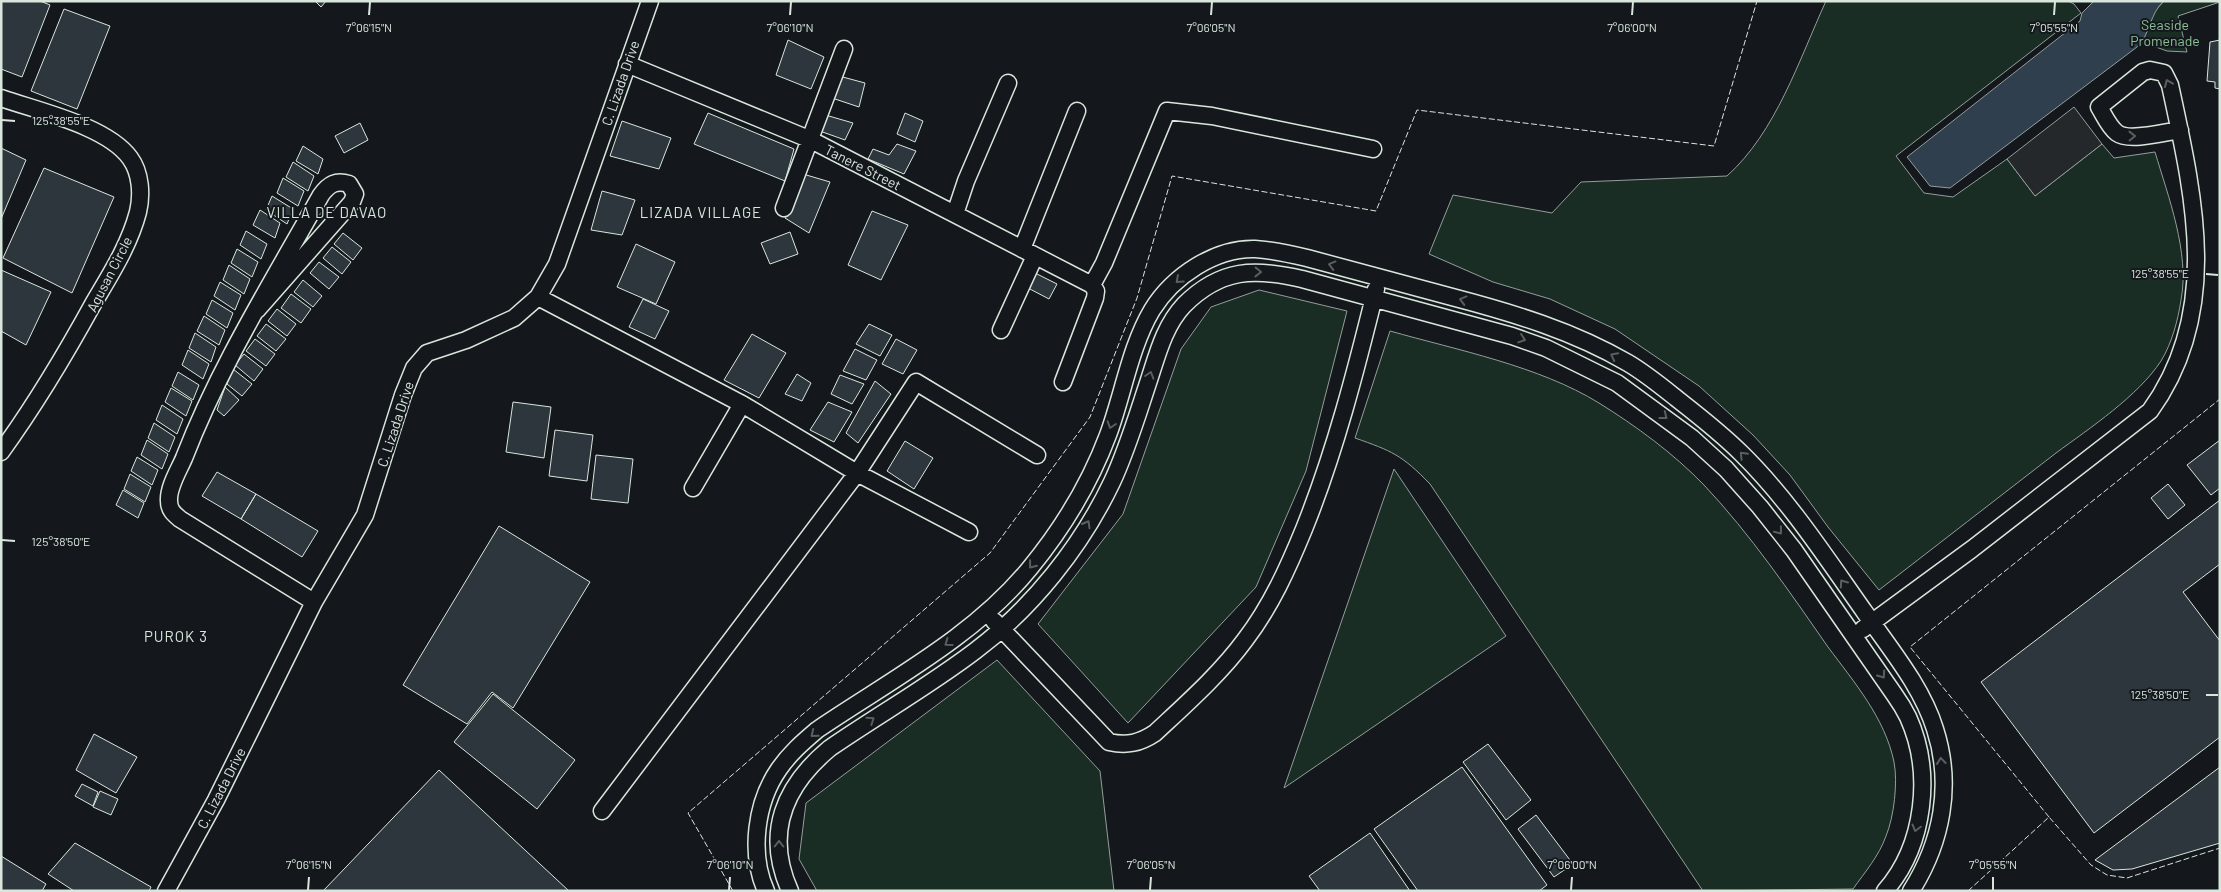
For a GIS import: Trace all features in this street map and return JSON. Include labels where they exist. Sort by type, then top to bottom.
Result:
[{"type":"street","name":"C. Lizada Drive","points":[[166,891],[216,800],[314,602],[365,515],[402,395],[414,368],[427,353],[466,340],[514,318],[538,297],[557,264],[650,1]]},
{"type":"street","points":[[784,208],[844,49]]},
{"type":"street","name":"Tanere Street","points":[[627,64],[811,140],[1092,285]]},
{"type":"street","points":[[1854,636],[2150,411],[2168,392],[2184,368],[2196,343],[2204,308],[2207,268],[2205,234],[2168,78],[2164,73],[2157,70],[2143,72],[2098,107],[2112,128],[2122,136],[2130,137],[2180,130]]},
{"type":"street","points":[[955,214],[966,181],[1008,83]]},
{"type":"street","name":"Agusan Circle","points":[[1,98],[108,137],[130,158],[140,181],[138,211],[124,250],[69,347],[1,452]]},
{"type":"street","points":[[1001,330],[1077,111]]},
{"type":"street","points":[[1063,382],[1095,298],[1096,291],[1092,285],[1104,263],[1167,111],[1212,116],[1374,149]]},
{"type":"street","points":[[258,310],[352,202],[355,194],[349,184],[334,183],[328,186],[321,195],[258,310],[233,349],[189,444],[169,500],[171,511],[180,519],[314,602]]},
{"type":"street","points":[[766,891],[758,863],[757,840],[760,813],[767,790],[780,768],[796,748],[817,730],[963,633],[986,613],[1030,568],[1065,520],[1092,473],[1108,434],[1140,336],[1152,311],[1166,291],[1184,275],[1206,262],[1230,252],[1253,249],[1275,251],[1534,320],[1584,341],[1629,364],[1706,421],[1742,454],[1800,522],[1871,622],[1913,682],[1936,730],[1942,761],[1942,816],[1936,841],[1924,870],[1911,891]]},
{"type":"street","points":[[790,891],[780,860],[779,840],[781,818],[787,799],[797,781],[811,764],[830,748],[976,650],[1001,629],[1047,582],[1088,524],[1111,483],[1129,442],[1161,344],[1171,322],[1183,306],[1197,293],[1216,281],[1236,273],[1254,272],[1280,274],[1512,336],[1546,348],[1617,383],[1634,394],[1692,438],[1726,469],[1788,543],[1894,694],[1908,717],[1915,737],[1920,764],[1920,812],[1915,835],[1905,860],[1885,891]]},
{"type":"street","points":[[986,613],[1108,742],[1130,744],[1143,741],[1155,733],[1245,641],[1276,593],[1320,490],[1343,414],[1379,278]]},
{"type":"street","points":[[538,297],[742,404],[857,473],[969,532]]},
{"type":"street","points":[[602,811],[857,473],[916,382],[1037,455]]},
{"type":"street","points":[[693,488],[742,404]]},
{"type":"street","points":[[929,656],[940,675]]},
{"type":"green space","points":[[1826,1],[2068,1],[2074,4],[2081,13],[1896,156],[1924,193],[1953,197],[2007,159],[2035,196],[2102,144],[2114,158],[2155,152],[2176,225],[2183,263],[2181,300],[2171,339],[2161,361],[2140,387],[2098,422],[1879,590],[1828,527],[1790,475],[1753,435],[1699,386],[1615,329],[1550,299],[1493,282],[1429,254],[1453,195],[1552,213],[1581,182],[1727,176],[1744,158],[1773,117],[1796,71]]},
{"type":"green space","name":"Seaside Promenade","points":[[2164,1],[2220,2],[2178,16],[2187,52],[2167,51],[2142,42],[2154,12]]},
{"type":"green space","points":[[1259,290],[1347,311],[1306,471],[1256,587],[1128,723],[1038,624],[1123,514],[1181,349],[1211,307]]},
{"type":"green space","points":[[1390,331],[1497,360],[1576,390],[1627,421],[1667,451],[1704,485],[1738,524],[1858,687],[1884,730],[1890,746],[1896,779],[1891,819],[1880,850],[1853,889],[1703,891],[1430,484],[1412,466],[1396,455],[1355,438]]},
{"type":"green space","points":[[1394,469],[1506,636],[1284,788]]},
{"type":"green space","points":[[997,660],[1100,771],[1114,891],[817,891],[799,859],[806,803]]},
{"type":"shaded area","points":[[2074,107],[2102,144],[2035,196],[2007,159]]},
{"type":"water","points":[[2094,1],[2164,1],[2155,12],[2142,42],[2137,47],[1950,188],[1930,186],[1907,157],[2080,21],[2082,13]]},
{"type":"building","points":[[1,1],[40,1],[50,5],[22,77],[1,69]]},
{"type":"building","points":[[315,1],[326,1],[321,7]]},
{"type":"building","points":[[64,9],[110,26],[77,109],[31,91]]},
{"type":"building","points":[[788,40],[824,57],[811,89],[776,75]]},
{"type":"building","points":[[2220,40],[2220,89],[2215,88],[2215,82],[2207,81],[2210,42]]},
{"type":"building","points":[[839,76],[865,83],[859,107],[829,97]]},
{"type":"building","points":[[708,113],[794,149],[785,181],[694,144]]},
{"type":"building","points":[[905,113],[923,121],[915,142],[897,134]]},
{"type":"building","points":[[822,114],[853,123],[845,140],[817,130]]},
{"type":"building","points":[[622,121],[671,138],[659,169],[610,156]]},
{"type":"building","points":[[360,123],[368,140],[344,153],[335,136]]},
{"type":"building","points":[[897,144],[916,151],[904,174],[868,159],[873,149],[889,155]]},
{"type":"building","points":[[303,146],[323,159],[318,174],[296,161]]},
{"type":"building","points":[[1,148],[26,160],[1,219]]},
{"type":"building","points":[[293,162],[314,176],[308,191],[286,177]]},
{"type":"building","points":[[44,168],[114,197],[72,293],[3,258]]},
{"type":"building","points":[[803,174],[830,182],[809,233],[785,218]]},
{"type":"building","points":[[283,178],[304,191],[298,206],[277,193]]},
{"type":"building","points":[[602,191],[635,200],[622,235],[591,230]]},
{"type":"building","points":[[272,196],[293,209],[287,224],[266,210]]},
{"type":"building","points":[[260,210],[280,223],[275,238],[253,225]]},
{"type":"building","points":[[872,211],[908,225],[881,280],[848,265]]},
{"type":"building","points":[[246,231],[267,244],[261,259],[240,245]]},
{"type":"building","points":[[790,232],[798,254],[770,264],[761,243]]},
{"type":"building","points":[[343,233],[362,248],[353,260],[334,244]]},
{"type":"building","points":[[636,244],[675,262],[656,304],[617,287]]},
{"type":"building","points":[[332,247],[351,262],[342,274],[323,258]]},
{"type":"building","points":[[237,249],[258,262],[252,277],[231,263]]},
{"type":"building","points":[[319,262],[339,277],[329,289],[310,273]]},
{"type":"building","points":[[229,265],[250,279],[244,294],[223,280]]},
{"type":"building","points":[[1,270],[51,292],[26,345],[1,331]]},
{"type":"building","points":[[1035,273],[1057,284],[1049,299],[1028,288]]},
{"type":"building","points":[[303,280],[322,296],[313,307],[294,292]]},
{"type":"building","points":[[220,282],[241,295],[235,310],[214,296]]},
{"type":"building","points":[[291,294],[311,309],[301,323],[281,308]]},
{"type":"building","points":[[643,299],[669,311],[655,339],[629,327]]},
{"type":"building","points":[[212,300],[233,313],[227,328],[206,314]]},
{"type":"building","points":[[277,309],[296,324],[287,336],[268,321]]},
{"type":"building","points":[[204,316],[225,330],[219,345],[197,331]]},
{"type":"building","points":[[266,324],[286,339],[276,351],[257,336]]},
{"type":"building","points":[[869,324],[892,335],[880,356],[856,344]]},
{"type":"building","points":[[195,333],[216,347],[211,362],[189,348]]},
{"type":"building","points":[[752,334],[786,353],[759,398],[724,380]]},
{"type":"building","points":[[255,339],[275,354],[266,366],[246,351]]},
{"type":"building","points":[[896,339],[917,350],[903,374],[882,364]]},
{"type":"building","points":[[855,349],[877,360],[866,380],[843,371]]},
{"type":"building","points":[[188,350],[209,364],[203,379],[182,365]]},
{"type":"building","points":[[244,354],[263,369],[254,381],[235,365]]},
{"type":"building","points":[[233,369],[252,384],[242,396],[227,384]]},
{"type":"building","points":[[178,372],[199,385],[193,400],[172,386]]},
{"type":"building","points":[[797,374],[811,383],[802,401],[785,394]]},
{"type":"building","points":[[840,375],[864,384],[852,404],[831,394]]},
{"type":"building","points":[[875,381],[891,394],[858,443],[846,433]]},
{"type":"building","points":[[225,387],[239,400],[224,416],[217,410]]},
{"type":"building","points":[[171,388],[192,401],[186,416],[165,402]]},
{"type":"building","points":[[513,402],[551,407],[544,458],[506,452]]},
{"type":"building","points":[[828,402],[852,412],[834,442],[810,430]]},
{"type":"building","points":[[162,405],[183,419],[177,434],[156,420]]},
{"type":"building","points":[[154,423],[175,437],[169,452],[148,438]]},
{"type":"building","points":[[555,430],[593,435],[587,481],[549,476]]},
{"type":"building","points":[[147,440],[168,454],[162,469],[141,455]]},
{"type":"building","points":[[2220,440],[2220,488],[2211,495],[2187,465]]},
{"type":"building","points":[[905,441],[933,458],[914,489],[887,471]]},
{"type":"building","points":[[596,455],[633,459],[628,503],[591,499]]},
{"type":"building","points":[[137,457],[158,470],[152,485],[131,471]]},
{"type":"building","points":[[217,472],[256,494],[241,519],[202,496]]},
{"type":"building","points":[[130,474],[151,487],[145,502],[124,489]]},
{"type":"building","points":[[2168,484],[2185,505],[2168,519],[2151,498]]},
{"type":"building","points":[[123,490],[144,503],[138,518],[116,505]]},
{"type":"building","points":[[256,494],[318,531],[302,557],[241,519]]},
{"type":"building","points":[[2220,500],[2220,564],[2183,592],[2220,641],[2220,737],[2094,833],[1981,682]]},
{"type":"building","points":[[499,526],[590,582],[513,708],[492,692],[467,724],[403,685]]},
{"type":"building","points":[[493,694],[575,760],[537,809],[454,742]]},
{"type":"building","points":[[94,734],[137,757],[116,793],[76,770]]},
{"type":"building","points":[[1488,744],[1531,800],[1506,820],[1463,762]]},
{"type":"building","points":[[1462,767],[1547,885],[1539,891],[1418,891],[1374,829]]},
{"type":"building","points":[[2220,767],[2220,843],[2132,869],[2113,870],[2095,860]]},
{"type":"building","points":[[439,770],[569,891],[323,891]]},
{"type":"building","points":[[82,784],[98,792],[93,806],[75,796]]},
{"type":"building","points":[[100,791],[118,799],[111,815],[93,807]]},
{"type":"building","points":[[1536,815],[1573,864],[1554,877],[1518,829]]},
{"type":"building","points":[[1370,833],[1410,891],[1320,891],[1309,876]]},
{"type":"building","points":[[75,843],[151,887],[149,891],[74,891],[48,874]]},
{"type":"building","points":[[1,856],[46,884],[42,891],[1,891]]},
{"type":"fence","points":[[733,891],[688,813],[990,553],[1090,417],[1137,298],[1172,176],[1376,211],[1417,110],[1714,146],[1757,1]]},
{"type":"fence","points":[[2049,817],[1910,647],[2220,399]]},
{"type":"fence","points":[[1968,891],[2049,817],[2091,865],[2107,875],[2127,878],[2220,848]]},
{"type":"district","name":"VILLA DE DAVAO","points":[[327,212]]},
{"type":"district","name":"LIZADA VILLAGE","points":[[701,212]]},
{"type":"district","name":"PUROK 3","points":[[176,636]]}]
